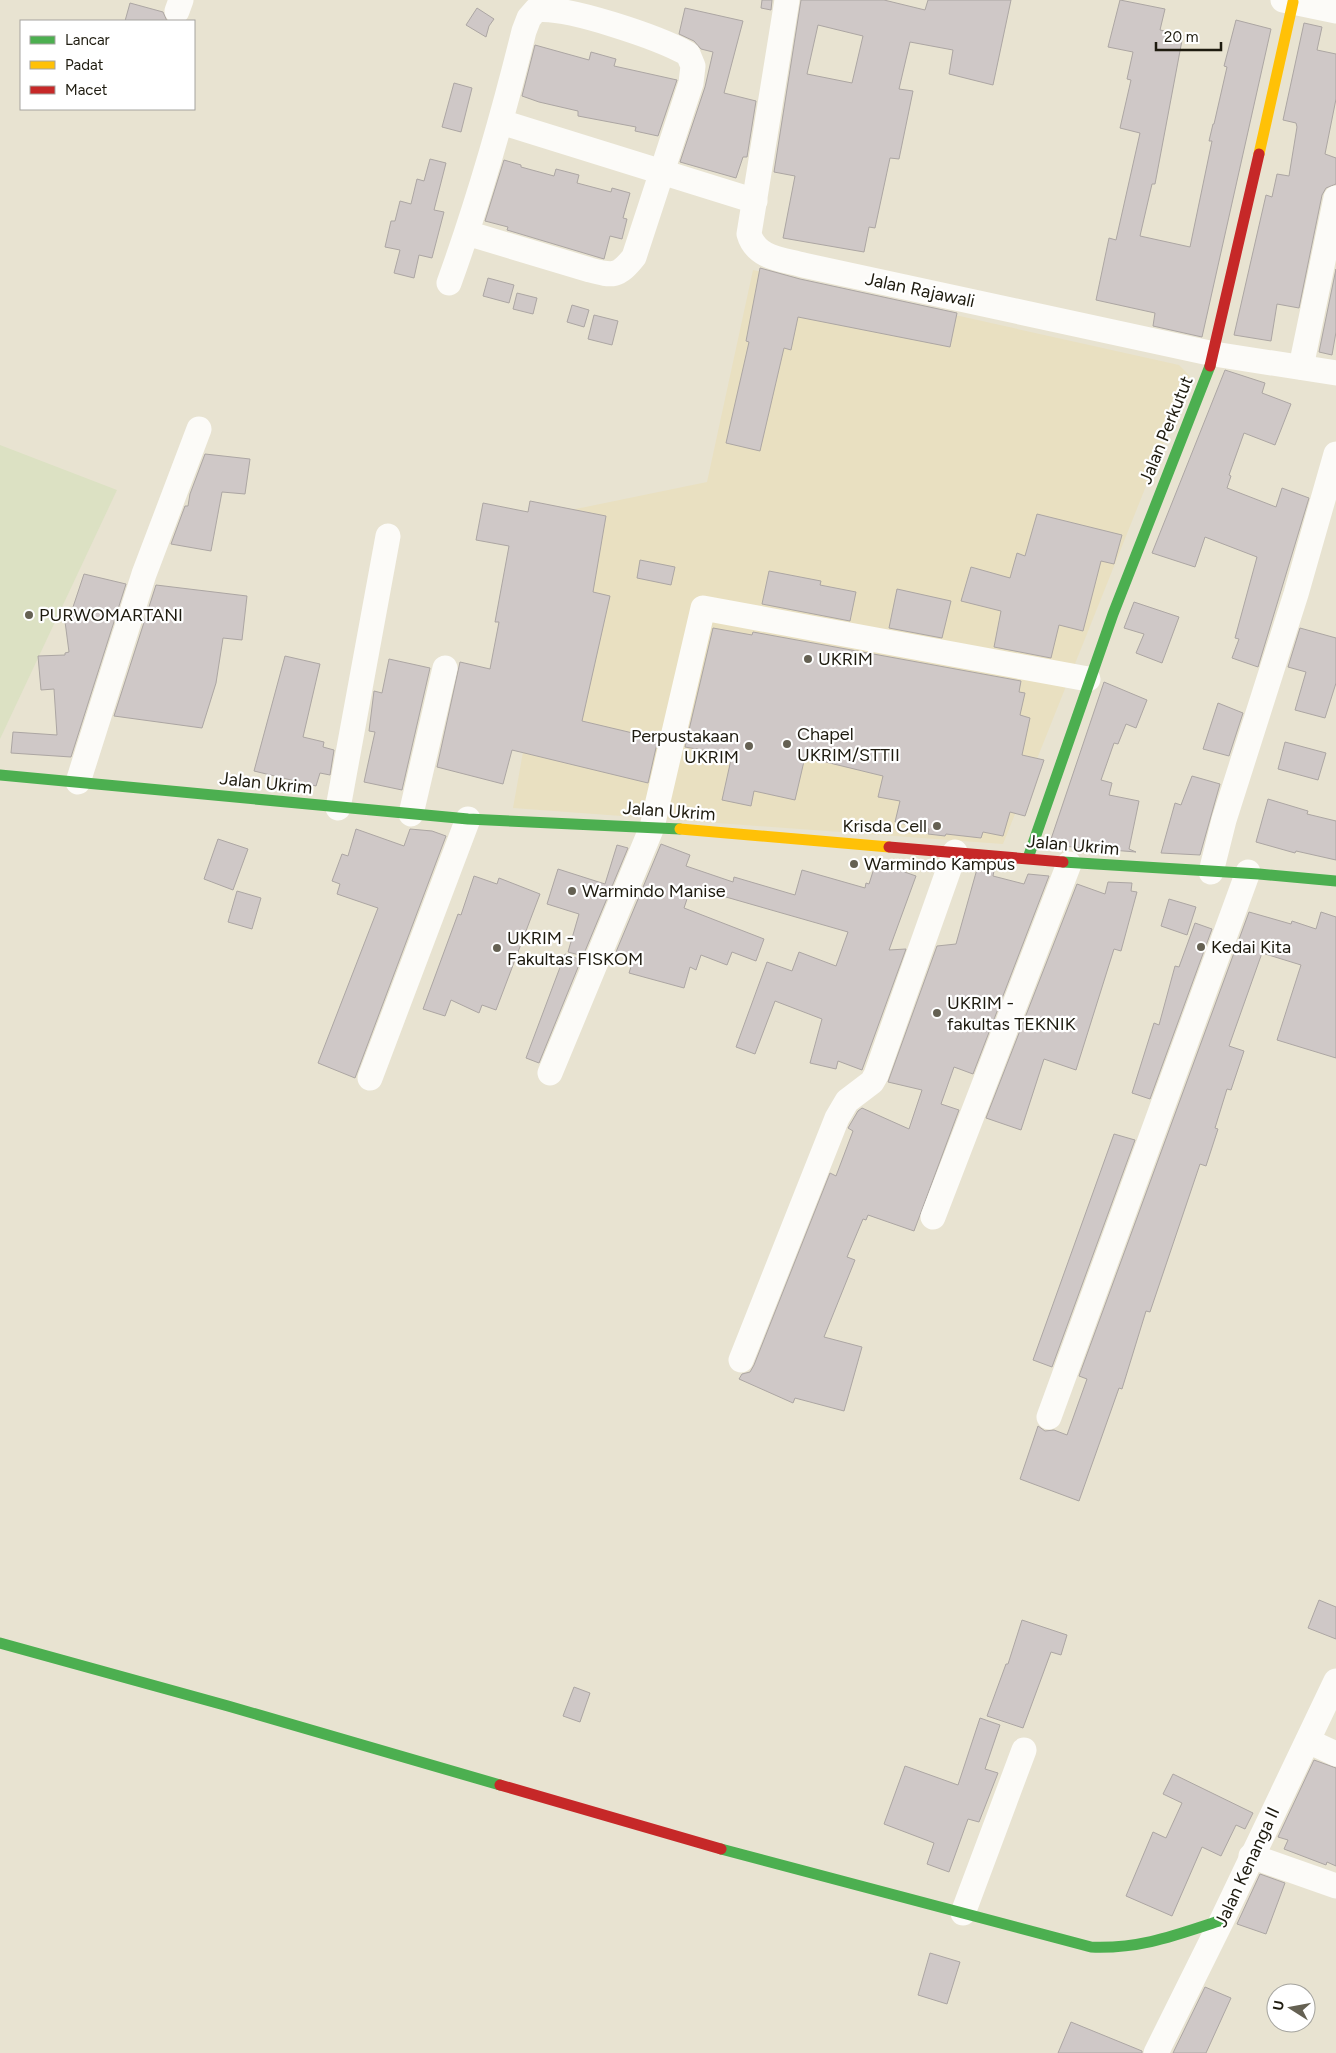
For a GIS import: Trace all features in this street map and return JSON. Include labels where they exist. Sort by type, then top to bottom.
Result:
[{"type":"street","name":"Jalan Rajawali","points":[[787,0],[749,234],[755,248],[766,255],[802,265],[1214,354],[1300,366],[1336,374]]},
{"type":"street","points":[[1288,1],[1336,11]]},
{"type":"street","name":"Jalan Perkutut","points":[[1028,858],[1064,745],[1088,679],[1144,531],[1203,388],[1214,354],[1288,1]]},
{"type":"street","points":[[449,283],[467,233],[501,122],[524,31],[529,18],[536,10],[546,9],[581,16],[646,35],[688,54],[693,66],[691,83],[663,174],[634,257],[624,270],[616,274],[590,270],[467,233]]},
{"type":"street","points":[[501,122],[663,174],[755,201]]},
{"type":"street","points":[[1300,366],[1336,198]]},
{"type":"street","points":[[78,782],[144,574],[199,429]]},
{"type":"street","points":[[1211,872],[1224,820],[1296,594],[1336,454]]},
{"type":"street","points":[[338,808],[388,536]]},
{"type":"street","points":[[550,1073],[652,827],[703,608],[1088,679]]},
{"type":"street","points":[[411,814],[445,668]]},
{"type":"street","name":"Jalan Ukrim","points":[[0,775],[468,819],[652,827],[1028,858],[1069,864],[1211,872],[1248,872],[1336,881]]},
{"type":"street","points":[[370,1078],[468,819]]},
{"type":"street","points":[[741,1360],[837,1118],[847,1101],[872,1082],[876,1075],[955,852]]},
{"type":"street","points":[[933,1217],[1069,864]]},
{"type":"street","points":[[1049,1416],[1248,872]]},
{"type":"street","points":[[0,1643],[228,1706],[697,1843],[1092,1947],[1119,1948],[1146,1944],[1222,1920]]},
{"type":"street","name":"Jalan Kenanga II","points":[[1156,2053],[1336,1681]]},
{"type":"street","points":[[1308,1740],[1336,1754]]},
{"type":"street","points":[[962,1913],[1024,1750]]},
{"type":"street","points":[[1251,1856],[1336,1886]]},
{"type":"shaded area","name":"UKRIM","points":[[753,270],[1179,365],[1190,376],[1003,844],[513,808],[566,511],[707,482]]},
{"type":"green space","name":"PURWOMARTANI","points":[[0,445],[117,490],[0,739]]},
{"type":"building","points":[[762,0],[772,0],[771,10],[761,8]]},
{"type":"building","points":[[801,0],[884,0],[925,10],[928,0],[1011,0],[993,85],[949,74],[953,50],[910,42],[899,89],[913,91],[899,159],[890,158],[875,228],[869,227],[864,252],[783,238],[795,176],[774,172]],"holes":[[[818,25],[863,36],[852,83],[807,74]]]},
{"type":"building","points":[[1120,0],[1165,9],[1160,30],[1183,35],[1155,184],[1152,184],[1140,236],[1190,247],[1212,141],[1209,141],[1227,67],[1224,66],[1236,20],[1271,29],[1202,337],[1153,326],[1155,313],[1096,300],[1109,238],[1116,240],[1140,133],[1120,128],[1131,80],[1127,79],[1133,52],[1108,47]]},
{"type":"building","points":[[130,3],[163,12],[167,20],[125,20]]},
{"type":"building","points":[[477,8],[494,19],[489,26],[486,37],[466,25]]},
{"type":"building","points":[[685,8],[743,21],[724,93],[756,101],[747,157],[743,157],[736,178],[680,162],[705,87],[713,52],[701,49],[694,41],[679,34]]},
{"type":"building","points":[[1304,23],[1322,27],[1317,50],[1336,54],[1336,99],[1325,154],[1336,158],[1336,184],[1326,188],[1322,195],[1299,308],[1277,304],[1271,341],[1234,335],[1266,195],[1272,197],[1277,174],[1289,176],[1297,127],[1296,123],[1283,120]]},
{"type":"building","points":[[535,45],[589,60],[591,52],[616,59],[614,66],[677,80],[658,136],[635,131],[636,127],[578,116],[578,111],[522,96]]},
{"type":"building","points":[[454,83],[472,88],[461,132],[442,127]]},
{"type":"building","points":[[430,159],[446,163],[434,210],[444,212],[432,258],[419,255],[414,278],[394,273],[400,250],[385,247],[391,221],[395,221],[400,201],[411,204],[417,179],[424,181]]},
{"type":"building","points":[[504,160],[554,176],[556,169],[579,175],[577,183],[611,192],[612,188],[630,193],[623,218],[627,219],[622,239],[610,236],[604,259],[507,230],[508,227],[485,221]]},
{"type":"building","points":[[760,268],[800,279],[957,313],[950,347],[798,317],[791,350],[784,348],[760,451],[726,443],[749,342],[746,341]]},
{"type":"building","points":[[1336,269],[1336,332],[1332,355],[1319,352]]},
{"type":"building","points":[[488,278],[514,285],[509,303],[483,296]]},
{"type":"building","points":[[517,293],[537,298],[533,314],[513,309]]},
{"type":"building","points":[[572,305],[589,310],[584,327],[567,322]]},
{"type":"building","points":[[594,315],[618,321],[612,345],[588,339]]},
{"type":"building","points":[[1225,370],[1265,383],[1262,393],[1291,404],[1275,445],[1244,433],[1229,475],[1231,476],[1227,488],[1276,507],[1282,488],[1309,498],[1258,667],[1232,658],[1239,639],[1235,638],[1257,557],[1205,537],[1195,567],[1152,553]]},
{"type":"building","points":[[205,454],[250,459],[245,494],[222,492],[211,551],[171,544],[185,506],[188,506],[190,494]]},
{"type":"building","points":[[530,501],[606,516],[593,592],[610,596],[582,721],[658,739],[648,783],[512,750],[503,784],[437,767],[460,662],[490,669],[499,622],[495,622],[509,546],[476,540],[483,503],[528,512]]},
{"type":"building","points":[[1037,514],[1122,535],[1114,564],[1101,561],[1083,631],[1059,625],[1051,658],[994,647],[1001,611],[961,601],[971,567],[1010,578],[1017,553],[1025,556]]},
{"type":"building","points":[[640,560],[675,567],[671,585],[637,578]]},
{"type":"building","points":[[769,571],[821,581],[820,585],[856,592],[850,621],[762,604]]},
{"type":"building","points":[[84,574],[126,584],[71,757],[11,753],[13,732],[57,735],[54,689],[41,690],[38,656],[65,655],[65,653],[69,652],[64,614],[71,613]]},
{"type":"building","points":[[156,585],[247,596],[242,640],[223,638],[216,683],[202,728],[114,716]]},
{"type":"building","points":[[897,589],[951,601],[942,638],[889,628]]},
{"type":"building","points":[[1134,602],[1179,617],[1162,663],[1136,653],[1144,634],[1124,628]]},
{"type":"building","points":[[713,628],[752,635],[753,632],[1021,681],[1019,692],[1025,693],[1020,715],[1030,718],[1022,755],[1044,760],[1025,816],[1010,812],[1003,836],[983,832],[981,838],[928,834],[929,829],[895,822],[900,801],[878,797],[883,776],[805,757],[795,800],[754,791],[751,806],[722,800],[732,755],[685,747]]},
{"type":"building","points":[[1300,628],[1336,638],[1336,683],[1325,718],[1295,710],[1306,672],[1288,667]]},
{"type":"building","points":[[285,656],[320,664],[303,737],[324,742],[323,747],[334,750],[330,775],[320,773],[316,786],[254,771]]},
{"type":"building","points":[[389,659],[430,668],[402,790],[364,782],[375,732],[369,731],[374,691],[382,693]]},
{"type":"building","points":[[1104,682],[1147,700],[1136,728],[1126,724],[1118,744],[1114,743],[1101,780],[1112,783],[1109,795],[1139,801],[1129,849],[1136,852],[1049,845]]},
{"type":"building","points":[[1218,703],[1243,713],[1229,756],[1203,749]]},
{"type":"building","points":[[1285,742],[1326,753],[1318,780],[1278,769]]},
{"type":"building","points":[[1192,776],[1220,784],[1200,855],[1161,853],[1175,803],[1181,805]]},
{"type":"building","points":[[1268,799],[1308,811],[1307,814],[1336,821],[1336,860],[1296,851],[1295,853],[1256,842]]},
{"type":"building","points":[[356,829],[404,846],[410,829],[432,831],[446,836],[355,1078],[318,1063],[378,908],[337,894],[340,884],[332,881],[342,854],[348,856]]},
{"type":"building","points":[[218,839],[248,849],[233,890],[204,879]]},
{"type":"building","points":[[661,844],[690,855],[686,866],[733,882],[734,877],[795,895],[802,870],[865,888],[866,883],[869,884],[876,862],[916,876],[889,950],[906,949],[862,1070],[838,1061],[836,1069],[810,1063],[822,1019],[775,1001],[755,1054],[736,1047],[767,962],[792,971],[799,952],[836,966],[848,932],[691,887],[684,908],[764,939],[756,961],[732,952],[727,965],[701,955],[696,970],[690,967],[684,988],[629,973],[634,957],[616,952]]},
{"type":"building","points":[[617,845],[628,848],[583,956],[568,952],[579,914],[547,904],[558,869],[605,884]]},
{"type":"building","points":[[977,869],[994,871],[993,876],[1024,884],[1028,874],[1049,876],[973,1074],[954,1067],[941,1104],[959,1110],[914,1231],[868,1215],[866,1220],[863,1219],[847,1257],[855,1260],[824,1337],[862,1347],[844,1411],[795,1398],[793,1403],[739,1379],[742,1374],[750,1372],[754,1365],[830,1173],[836,1176],[853,1131],[848,1128],[858,1111],[862,1108],[909,1129],[922,1090],[888,1082],[937,946],[956,944]]},
{"type":"building","name":"UKRIM - Fakultas FISKOM","points":[[474,876],[497,884],[499,878],[540,894],[496,1010],[482,1005],[479,1013],[451,1000],[445,1016],[423,1009],[458,914],[461,915]]},
{"type":"building","points":[[1108,882],[1132,883],[1131,891],[1137,892],[1121,951],[1114,949],[1076,1070],[1044,1059],[1021,1130],[986,1118],[1077,884],[1105,894]]},
{"type":"building","points":[[237,891],[261,898],[252,929],[228,922]]},
{"type":"building","points":[[1169,899],[1196,907],[1187,935],[1161,926]]},
{"type":"building","points":[[1249,912],[1291,924],[1292,921],[1316,929],[1321,912],[1336,917],[1336,1058],[1277,1040],[1301,965],[1262,953],[1229,1046],[1244,1051],[1231,1090],[1227,1089],[1215,1128],[1218,1129],[1206,1166],[1200,1164],[1150,1312],[1146,1311],[1122,1389],[1119,1388],[1079,1501],[1020,1479],[1038,1426],[1045,1431],[1054,1430],[1067,1435],[1087,1379],[1079,1376]]},
{"type":"building","points":[[1195,923],[1212,929],[1150,1099],[1132,1093],[1154,1023],[1159,1025],[1175,966],[1179,967]]},
{"type":"building","points":[[565,954],[581,960],[539,1063],[526,1058]]},
{"type":"building","points":[[1114,1134],[1135,1140],[1052,1367],[1033,1360]]},
{"type":"building","points":[[1319,1600],[1336,1607],[1336,1639],[1308,1628]]},
{"type":"building","points":[[1022,1620],[1067,1635],[1061,1655],[1051,1652],[1023,1728],[987,1716],[1006,1664],[1008,1664]]},
{"type":"building","points":[[574,1687],[590,1693],[580,1722],[563,1716]]},
{"type":"building","points":[[980,1718],[1000,1725],[985,1769],[998,1773],[979,1822],[968,1819],[949,1872],[927,1864],[934,1843],[884,1824],[905,1766],[958,1785]]},
{"type":"building","points":[[1314,1760],[1336,1768],[1336,1866],[1327,1862],[1326,1865],[1284,1849],[1288,1840],[1278,1837]]},
{"type":"building","points":[[1173,1774],[1253,1813],[1245,1829],[1236,1825],[1221,1856],[1202,1847],[1172,1916],[1126,1896],[1153,1832],[1166,1838],[1182,1803],[1163,1794]]},
{"type":"building","points":[[1260,1874],[1285,1883],[1266,1934],[1237,1924]]},
{"type":"building","points":[[930,1953],[960,1962],[947,2004],[918,1995]]},
{"type":"building","points":[[1205,1987],[1231,1998],[1206,2053],[1173,2053]]},
{"type":"building","points":[[1071,2022],[1142,2051],[1142,2053],[1058,2053]]},
{"type":"traffic: fast","points":[[1028,858],[1113,614],[1210,366]]},
{"type":"traffic: fast","points":[[0,775],[468,819],[680,829]]},
{"type":"traffic: fast","points":[[1063,862],[1259,874],[1336,881]]},
{"type":"traffic: fast","points":[[0,1643],[228,1706],[500,1785]]},
{"type":"traffic: fast","points":[[721,1849],[1091,1947],[1126,1946],[1158,1940],[1222,1920]]},
{"type":"traffic: slow","points":[[1259,154],[1293,2]]},
{"type":"traffic: slow","points":[[680,829],[889,847]]},
{"type":"traffic: jam","points":[[1210,366],[1259,154]]},
{"type":"traffic: jam","points":[[889,847],[1063,862]]},
{"type":"traffic: jam","points":[[500,1785],[721,1849]]},
{"type":"place","name":"PURWOMARTANI","points":[[29,615]]},
{"type":"place","name":"UKRIM","points":[[808,659]]},
{"type":"place","name":"Chapel UKRIM/STTII","points":[[787,744]]},
{"type":"place","name":"Perpustakaan UKRIM","points":[[749,746]]},
{"type":"place","name":"Krisda Cell","points":[[937,826]]},
{"type":"place","name":"Warmindo Kampus","points":[[854,864]]},
{"type":"place","name":"Warmindo Manise","points":[[572,891]]},
{"type":"place","name":"Kedai Kita","points":[[1201,947]]},
{"type":"place","name":"UKRIM - Fakultas FISKOM","points":[[497,948]]},
{"type":"place","name":"UKRIM - fakultas TEKNIK","points":[[937,1013]]}]
